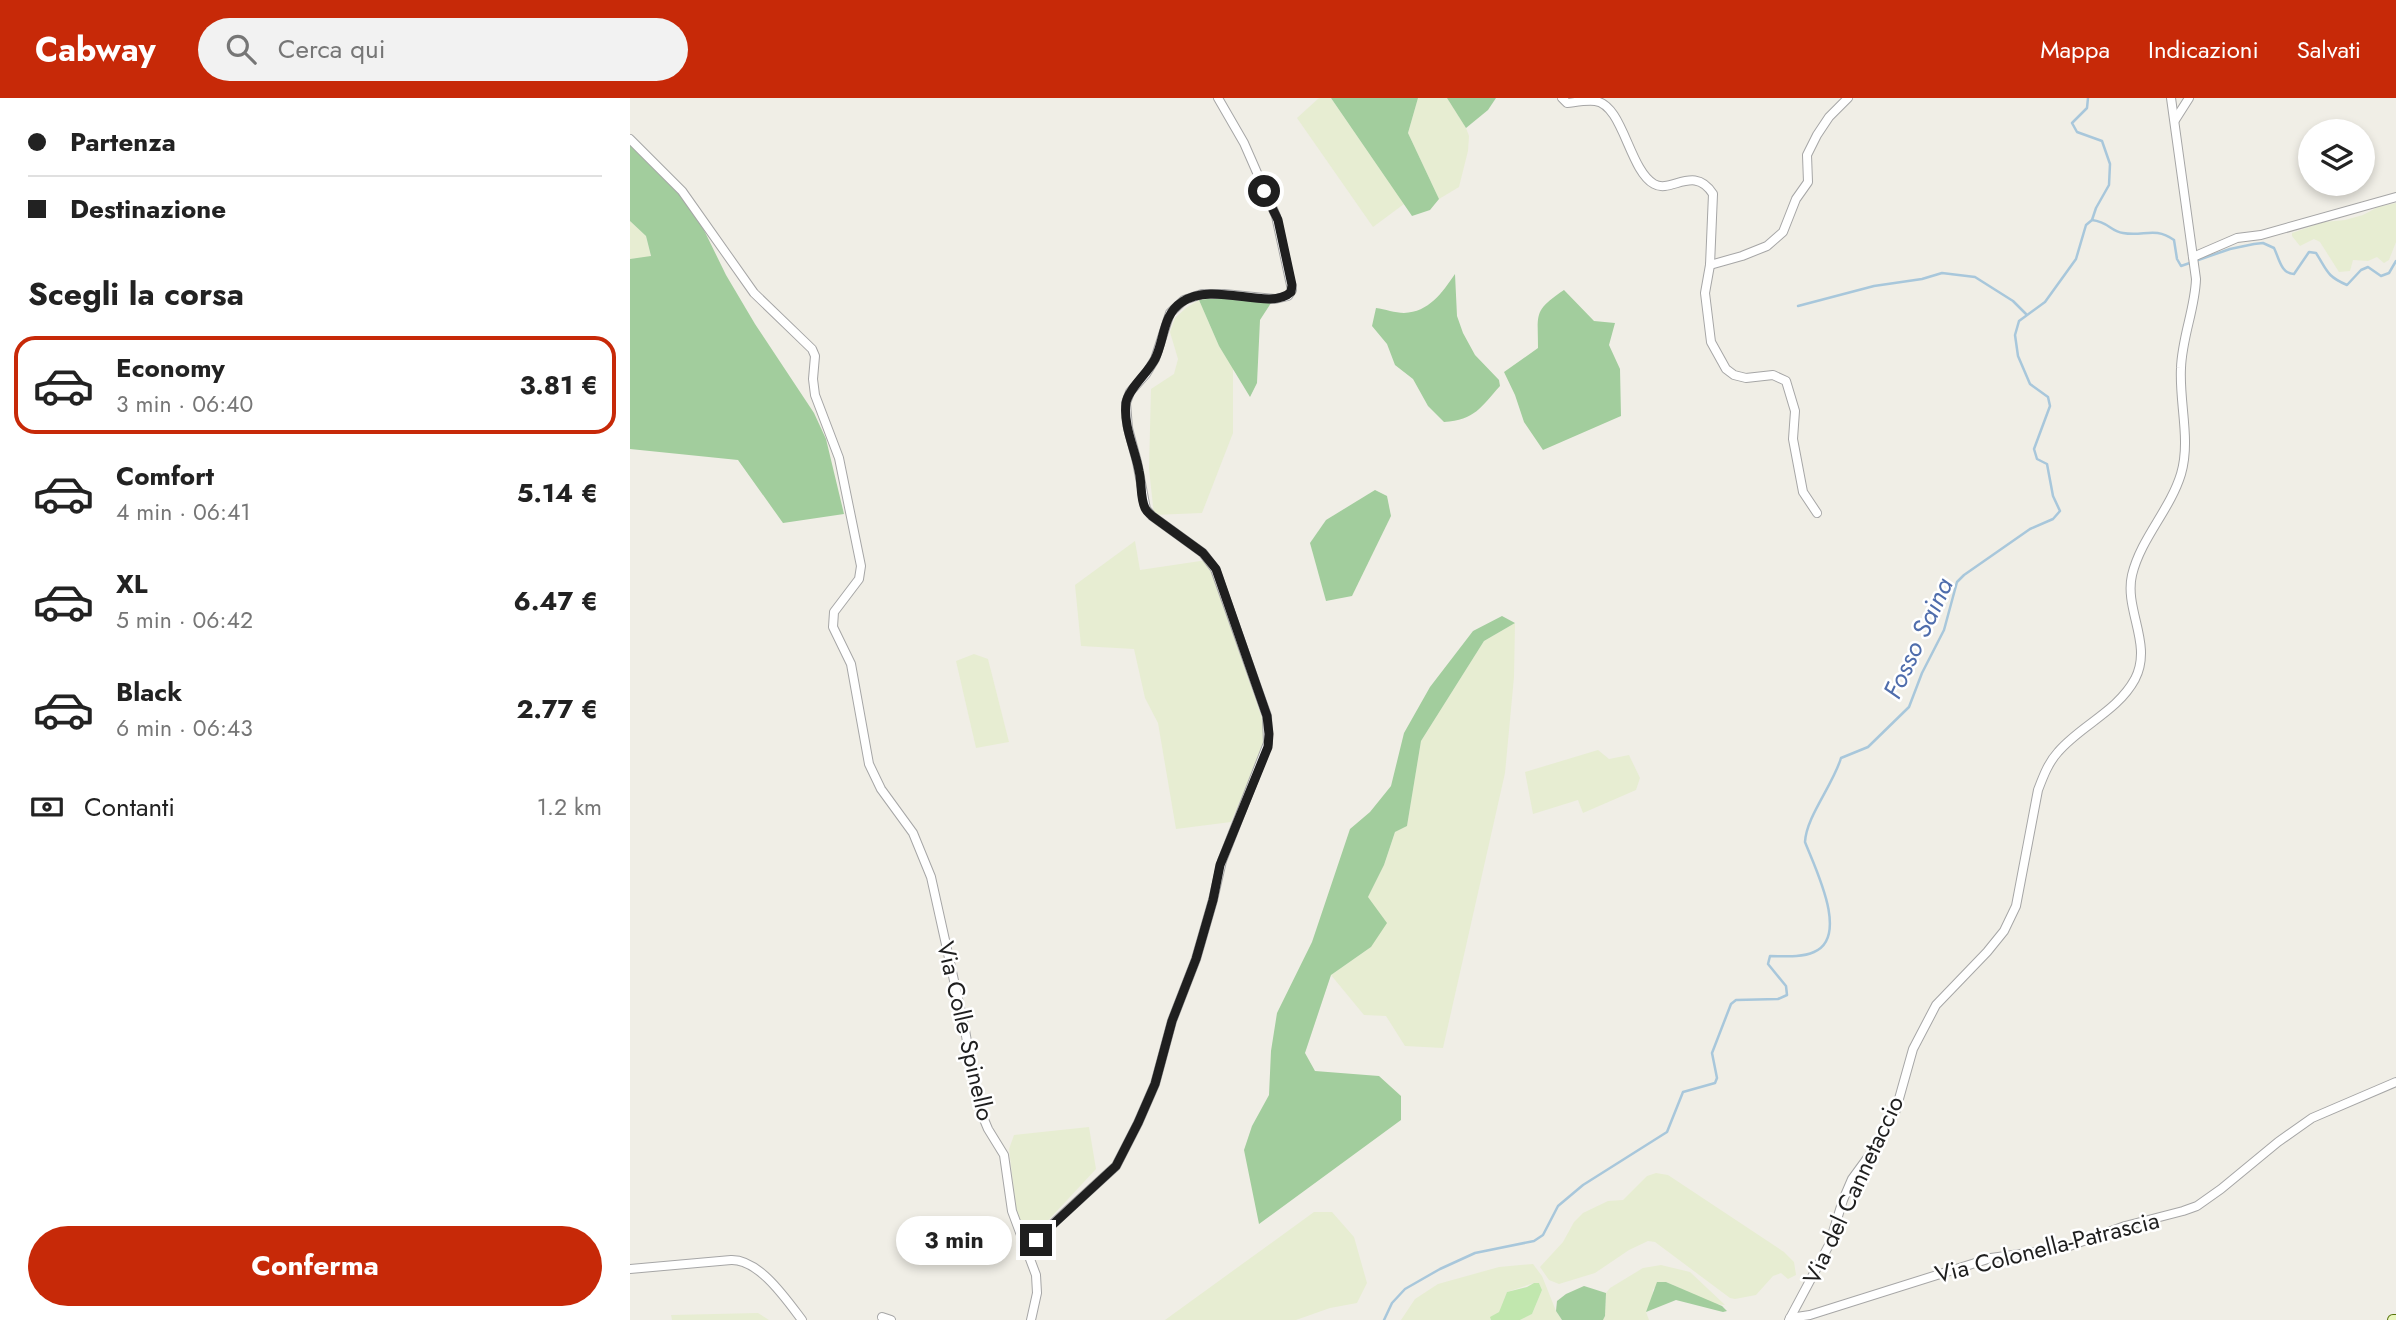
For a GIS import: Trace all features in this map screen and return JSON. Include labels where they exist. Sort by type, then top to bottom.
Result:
[{"type":"street","points":[[1029,1254],[1033,1242],[1116,1166],[1138,1123],[1155,1084],[1172,1021],[1196,959],[1220,865],[1269,743],[1267,716],[1219,576],[1205,555],[1146,509],[1126,417],[1129,395],[1151,367],[1160,348],[1169,316],[1182,301],[1211,294],[1278,299],[1288,296],[1292,290],[1276,216],[1244,143],[1218,98]]},
{"type":"street","points":[[1562,98],[1567,103],[1598,101],[1607,108],[1624,132],[1633,157],[1654,185],[1691,180],[1702,182],[1710,188],[1715,201],[1705,293],[1712,342],[1726,369],[1734,375],[1746,378],[1773,375],[1786,381],[1795,411],[1793,439],[1803,492],[1817,513]]},
{"type":"street","points":[[1710,265],[1766,246],[1783,232],[1796,199],[1808,183],[1807,155],[1829,117],[1848,98]]},
{"type":"street","points":[[2171,98],[2193,257],[2237,238],[2261,235],[2396,197]]},
{"type":"street","points":[[2175,120],[2189,98]]},
{"type":"street","name":"Via Colle Spinello","points":[[630,139],[682,191],[759,299],[805,340],[815,354],[814,391],[839,458],[861,566],[859,579],[836,610],[833,625],[851,667],[869,764],[881,789],[910,828],[925,860],[935,893],[965,1030],[978,1105],[986,1125],[1003,1152],[1011,1206],[1037,1283],[1031,1320]]},
{"type":"street","name":"Via del Cannetaccio","points":[[1790,1319],[1829,1245],[1852,1179],[1895,1113],[1913,1049],[1936,1006],[2004,931],[2016,906],[2038,790],[2044,773],[2057,753],[2114,706],[2138,673],[2141,646],[2130,600],[2132,575],[2183,466],[2185,431],[2180,394],[2181,365],[2195,299],[2193,257]]},
{"type":"street","name":"Via Colonella-Patrascia","points":[[1790,1319],[1991,1258],[2064,1248],[2125,1226],[2183,1212],[2197,1206],[2221,1189],[2312,1118],[2396,1082]]},
{"type":"street","points":[[630,1269],[743,1261],[769,1282],[802,1320]]},
{"type":"green space","points":[[1319,98],[1331,98],[1404,204],[1373,227],[1297,118]]},
{"type":"green space","points":[[1331,98],[1418,98],[1408,133],[1439,199],[1430,210],[1412,216]]},
{"type":"green space","points":[[1418,98],[1447,98],[1469,136],[1459,187],[1439,199],[1408,133]]},
{"type":"green space","points":[[1447,98],[1496,98],[1488,110],[1466,128]]},
{"type":"green space","points":[[630,143],[679,191],[702,226],[726,275],[755,324],[814,413],[826,439],[844,514],[783,523],[738,460],[630,449],[630,259],[651,256],[646,236],[630,221]]},
{"type":"green space","points":[[2396,203],[2396,242],[2389,260],[2384,263],[2377,257],[2368,261],[2353,260],[2350,271],[2339,272],[2320,242],[2314,239],[2300,246],[2292,236],[2292,233],[2324,222],[2345,220]]},
{"type":"green space","points":[[630,221],[646,236],[651,257],[630,259]]},
{"type":"green space","points":[[1455,274],[1457,316],[1463,333],[1475,355],[1499,380],[1500,386],[1470,415],[1444,422],[1428,406],[1413,379],[1395,365],[1387,344],[1372,326],[1376,308],[1404,313],[1421,309],[1440,294]]},
{"type":"green space","points":[[1564,290],[1594,321],[1615,323],[1609,345],[1620,369],[1621,416],[1543,450],[1524,422],[1504,372],[1538,348],[1539,314],[1547,303]]},
{"type":"green space","points":[[1225,297],[1271,303],[1260,320],[1257,383],[1250,397],[1219,346],[1199,300]]},
{"type":"green space","points":[[1199,300],[1219,346],[1233,368],[1233,433],[1202,513],[1154,515],[1149,469],[1151,389],[1174,374],[1178,359],[1170,332],[1175,318]]},
{"type":"green space","points":[[1375,490],[1387,496],[1391,516],[1352,596],[1326,601],[1310,543],[1326,520]]},
{"type":"green space","points":[[1135,541],[1140,570],[1207,560],[1263,721],[1264,744],[1231,822],[1176,829],[1158,723],[1145,698],[1134,649],[1081,646],[1075,585]]},
{"type":"green space","points":[[1502,616],[1515,623],[1484,641],[1421,741],[1407,826],[1395,832],[1384,865],[1368,897],[1387,923],[1371,947],[1331,975],[1305,1053],[1315,1071],[1379,1076],[1401,1096],[1401,1120],[1259,1224],[1244,1150],[1252,1126],[1269,1095],[1271,1051],[1277,1013],[1312,942],[1350,829],[1370,812],[1391,786],[1404,733],[1430,687],[1473,631]]},
{"type":"green space","points":[[1515,623],[1514,677],[1505,773],[1443,1048],[1405,1046],[1386,1016],[1364,1015],[1331,975],[1371,947],[1368,897],[1384,865],[1395,832],[1407,826],[1421,741],[1484,641]]},
{"type":"green space","points":[[974,654],[988,659],[1009,742],[976,748],[956,661]]},
{"type":"green space","points":[[1598,750],[1609,759],[1629,755],[1640,778],[1636,790],[1583,813],[1578,800],[1533,814],[1525,772]]},
{"type":"green space","points":[[1089,1127],[1096,1169],[1042,1227],[1025,1239],[1016,1208],[1009,1149],[1014,1135]]},
{"type":"green space","points":[[1656,1173],[1668,1175],[1784,1252],[1794,1262],[1796,1275],[1788,1279],[1781,1273],[1773,1276],[1756,1295],[1730,1298],[1655,1242],[1648,1241],[1629,1250],[1595,1273],[1559,1284],[1549,1280],[1540,1267],[1563,1242],[1574,1222],[1583,1213],[1608,1201],[1623,1200],[1647,1176]]},
{"type":"green space","points":[[1314,1212],[1332,1212],[1354,1237],[1367,1283],[1357,1303],[1330,1308],[1296,1320],[1165,1320]]},
{"type":"green space","points":[[1533,1264],[1542,1276],[1562,1320],[1520,1320],[1532,1314],[1542,1290],[1539,1283],[1534,1283],[1507,1292],[1499,1312],[1491,1317],[1491,1320],[1401,1320],[1415,1299],[1438,1284],[1499,1267]]},
{"type":"green space","points":[[1661,1265],[1690,1272],[1725,1305],[1715,1304],[1666,1282],[1653,1289],[1652,1300],[1646,1312],[1649,1320],[1603,1320],[1606,1293],[1610,1288],[1643,1268]]},
{"type":"green space","points":[[1657,1282],[1666,1282],[1722,1306],[1727,1311],[1676,1300],[1646,1312]]},
{"type":"green space","points":[[1539,1283],[1542,1290],[1532,1314],[1520,1320],[1491,1320],[1490,1317],[1499,1312],[1507,1292]]},
{"type":"green space","points":[[1584,1286],[1606,1293],[1603,1320],[1562,1320],[1556,1311],[1557,1301]]},
{"type":"green space","points":[[758,1313],[769,1320],[672,1320],[671,1315]]},
{"type":"waterway","name":"Fosso Saina","points":[[1384,1320],[1392,1303],[1405,1289],[1440,1269],[1475,1253],[1534,1241],[1543,1235],[1558,1206],[1583,1185],[1667,1132],[1683,1092],[1715,1083],[1717,1078],[1712,1053],[1731,1004],[1736,1000],[1778,999],[1787,995],[1786,986],[1768,964],[1770,956],[1803,955],[1814,952],[1824,944],[1829,932],[1830,917],[1822,884],[1805,842],[1810,822],[1841,758],[1868,747],[1909,707],[1922,673],[1944,630],[1957,582],[2030,529],[2053,519],[2060,511],[2053,496],[2047,464],[2037,459],[2034,449],[2050,406],[2048,397],[2030,384],[2018,356],[2015,335],[2019,321],[2045,302],[2076,259],[2086,225],[2092,220],[2109,185],[2110,164],[2102,141],[2077,132],[2072,123],[2087,108],[2088,98]]},
{"type":"waterway","points":[[2092,220],[2123,233],[2155,233],[2167,236],[2174,240],[2181,266],[2230,249],[2263,243],[2274,248],[2286,271],[2294,274],[2309,252],[2316,253],[2331,275],[2347,285],[2361,270],[2368,267],[2381,276],[2389,273],[2396,261]]},
{"type":"waterway","points":[[1798,306],[1874,286],[1922,279],[1942,273],[1975,277],[2013,301],[2026,314]]},
{"type":"route","points":[[1036,1240],[1116,1166],[1138,1123],[1155,1084],[1172,1021],[1196,959],[1220,865],[1269,743],[1267,716],[1216,569],[1205,555],[1146,509],[1128,428],[1126,406],[1129,395],[1151,367],[1169,316],[1182,301],[1211,294],[1275,299],[1288,296],[1291,292],[1292,285],[1278,220],[1264,191]]}]
